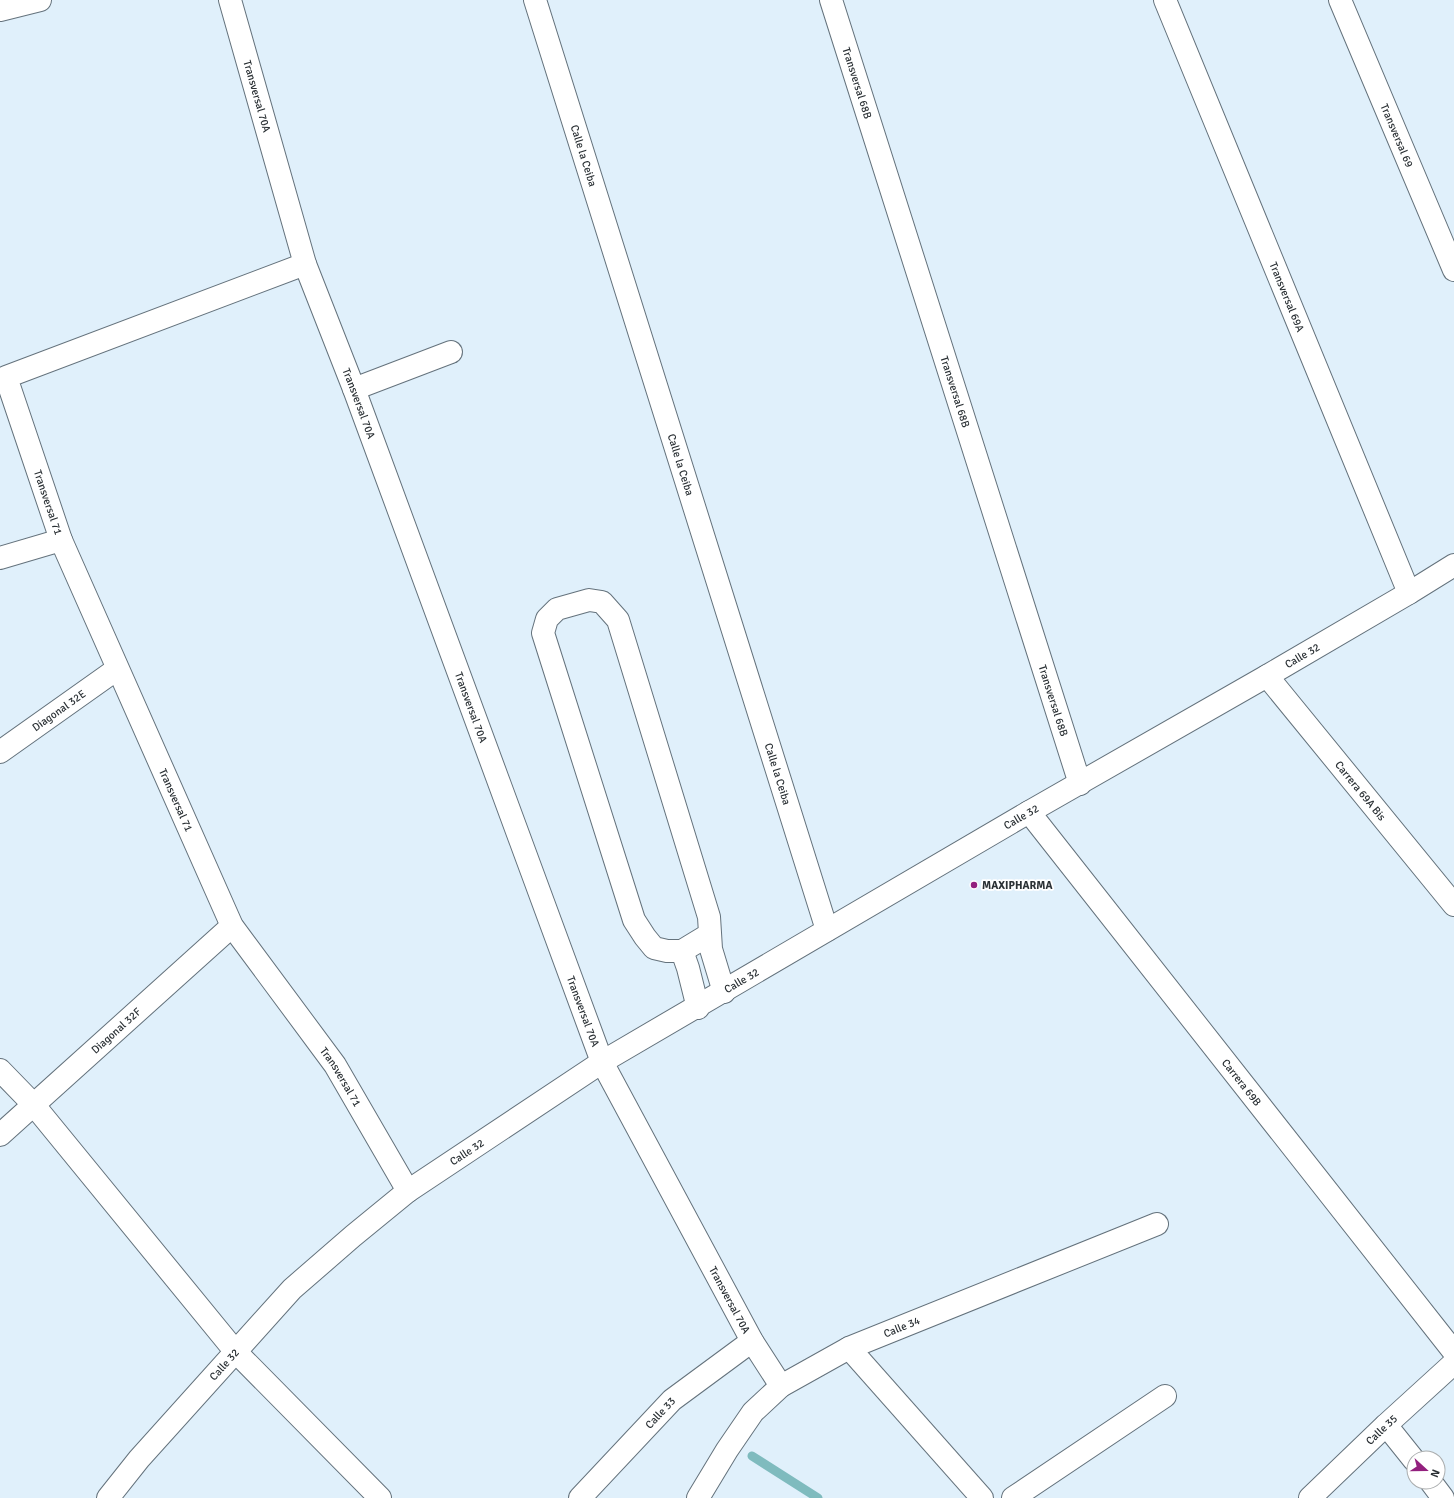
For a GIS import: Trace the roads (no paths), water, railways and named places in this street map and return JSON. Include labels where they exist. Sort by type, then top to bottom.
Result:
[{"type":"street","points":[[0,10],[40,0]]},
{"type":"street","name":"Transversal 70A","points":[[230,0],[305,264],[354,389],[602,1062],[752,1341],[780,1386]]},
{"type":"street","name":"Calle la Ceiba","points":[[535,0],[827,930]]},
{"type":"street","name":"Transversal 68B","points":[[832,0],[1080,784]]},
{"type":"street","name":"Transversal 69A","points":[[1165,0],[1409,593]]},
{"type":"street","name":"Transversal 69","points":[[1340,0],[1454,270]]},
{"type":"street","name":"Transversal 71","points":[[305,264],[6,377],[61,540],[232,926],[334,1065],[408,1191]]},
{"type":"street","points":[[354,389],[451,352]]},
{"type":"street","points":[[0,558],[61,540]]},
{"type":"street","name":"Calle 32","points":[[108,1498],[140,1459],[235,1351],[292,1289],[408,1191],[602,1062],[698,1008],[827,930],[1029,812],[1267,676],[1454,565]]},
{"type":"street","points":[[710,934],[682,951],[667,951],[654,948],[634,920],[543,633],[548,619],[557,609],[588,600],[602,602],[618,620],[709,917],[711,949],[724,992]]},
{"type":"street","name":"Diagonal 32E","points":[[0,752],[117,669]]},
{"type":"street","name":"Carrera 69A Bis","points":[[1267,676],[1454,905]]},
{"type":"street","name":"Carrera 69B","points":[[1029,812],[1454,1352]]},
{"type":"street","name":"Diagonal 32F","points":[[0,1134],[232,926]]},
{"type":"street","points":[[682,951],[698,1008]]},
{"type":"street","points":[[0,1070],[33,1104],[235,1351],[380,1498]]},
{"type":"street","name":"Calle 34","points":[[698,1498],[727,1450],[753,1412],[780,1386],[848,1348],[1157,1224]]},
{"type":"street","name":"Calle 33","points":[[580,1498],[672,1400],[752,1341]]},
{"type":"street","points":[[848,1348],[982,1498]]},
{"type":"street","name":"Calle 35","points":[[1310,1498],[1386,1425],[1454,1363]]},
{"type":"street","points":[[1014,1498],[1165,1396]]},
{"type":"street","points":[[1386,1425],[1406,1450]]},
{"type":"street","points":[[1438,1490],[1444,1498]]},
{"type":"waterway","points":[[752,1456],[818,1498]]},
{"type":"place","name":"MAXIPHARMA","points":[[974,885]]}]
